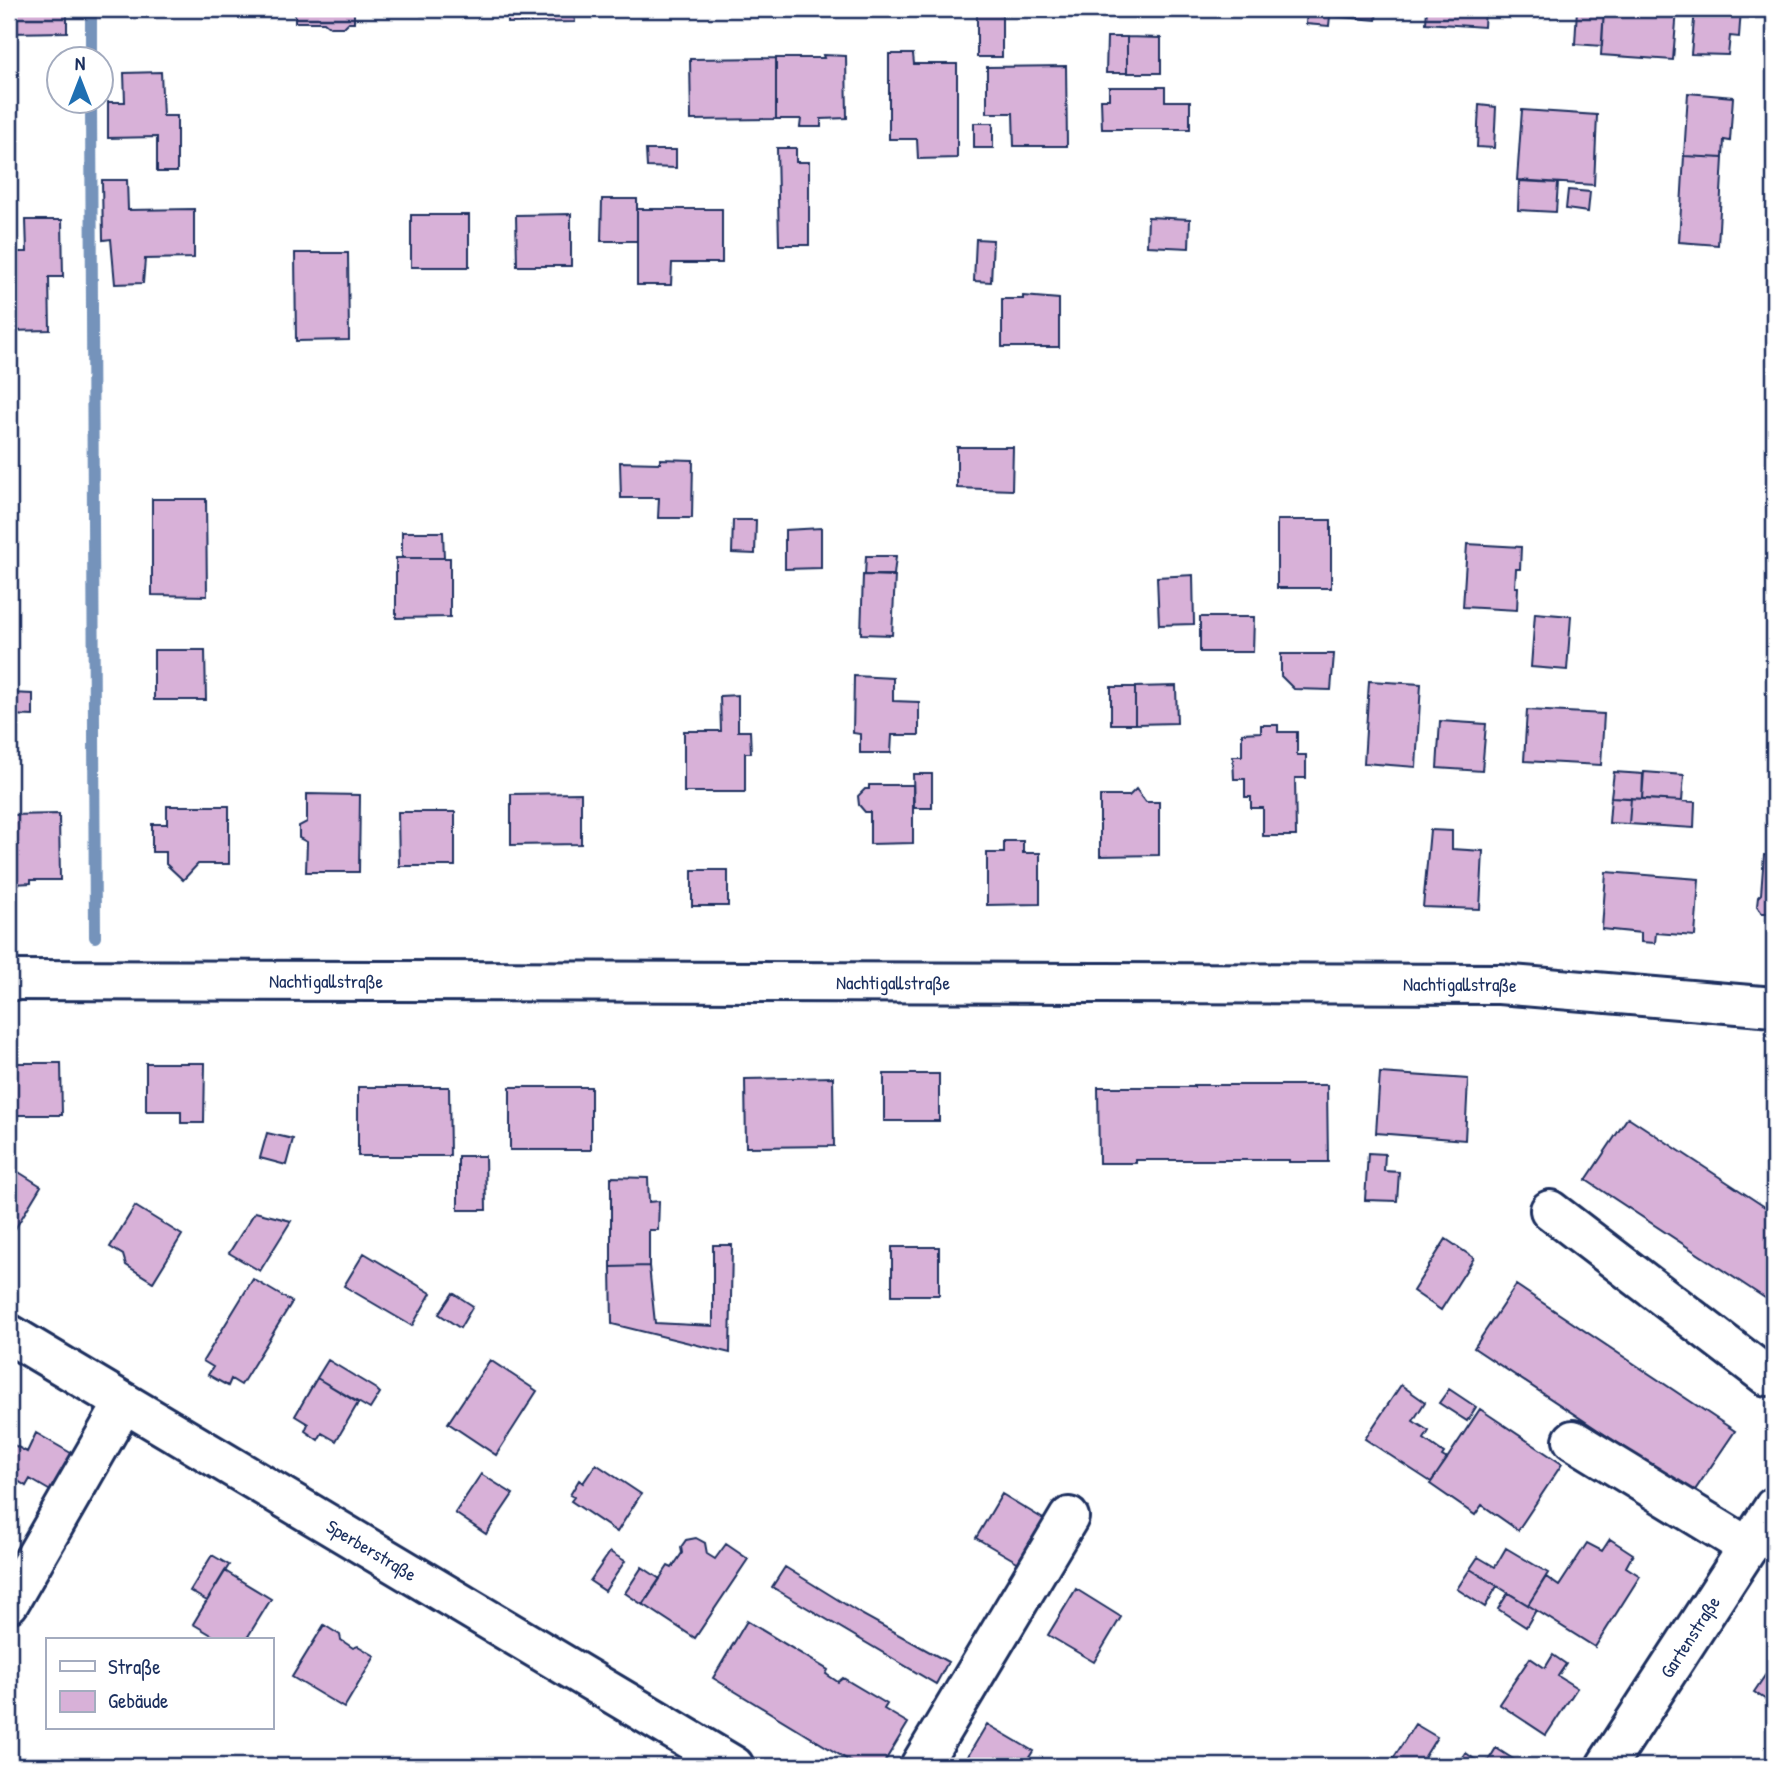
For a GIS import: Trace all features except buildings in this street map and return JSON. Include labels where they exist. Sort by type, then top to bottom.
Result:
[{"type":"street","name":"Nachtigallstraße","points":[[9,980],[1499,984],[1774,1007]]},
{"type":"street","points":[[1550,1210],[1767,1376]]},
{"type":"street","name":"Sperberstraße","points":[[9,1334],[734,1766]]},
{"type":"street","points":[[9,1603],[124,1403]]},
{"type":"street","points":[[1573,1440],[1748,1547]]},
{"type":"street","name":"Gartenstraße","points":[[1606,1766],[1774,1507]]},
{"type":"street","points":[[920,1766],[1069,1517]]},
{"type":"waterway","points":[[91,9],[91,46]]},
{"type":"waterway","points":[[91,116],[95,937]]}]
